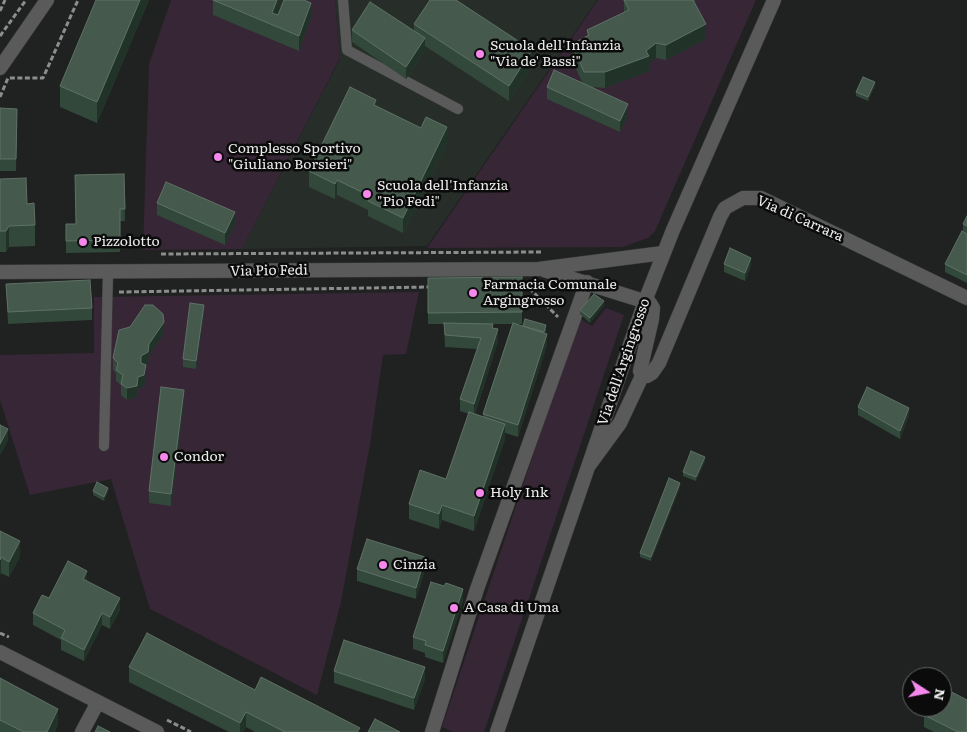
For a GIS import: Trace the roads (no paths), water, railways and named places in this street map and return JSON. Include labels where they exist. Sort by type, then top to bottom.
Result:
[{"type":"street","points":[[0,68],[47,0]]},
{"type":"street","name":"Via dell'Argingrosso","points":[[497,732],[663,253],[774,0]]},
{"type":"street","name":"Via di Carrara","points":[[642,376],[652,373],[660,364],[725,208],[742,198],[761,198],[967,298]]},
{"type":"street","name":"Via Pio Fedi","points":[[0,272],[539,269],[663,253]]},
{"type":"street","name":"Via Pio Fedi","points":[[539,269],[645,301]]},
{"type":"street","points":[[432,732],[477,589],[586,282]]},
{"type":"street","name":"Via di Carrara","points":[[588,466],[620,423],[642,376],[640,371],[642,357],[653,310],[650,304],[645,301]]},
{"type":"street","points":[[0,652],[157,732]]},
{"type":"street","points":[[82,732],[98,702]]},
{"type":"lane","points":[[343,0],[347,50],[458,109]]},
{"type":"lane","points":[[104,446],[108,272]]},
{"type":"place","name":"Scuola dell'Infanzia \"Via de' Bassi\"","points":[[480,54]]},
{"type":"place","name":"Complesso Sportivo \"Giuliano Borsieri\"","points":[[218,157]]},
{"type":"place","name":"Scuola dell'Infanzia \"Pio Fedi\"","points":[[367,194]]},
{"type":"place","name":"Pizzolotto","points":[[83,242]]},
{"type":"place","name":"Farmacia Comunale Argingrosso","points":[[473,293]]},
{"type":"place","name":"Condor","points":[[164,457]]},
{"type":"place","name":"Holy Ink","points":[[480,493]]},
{"type":"place","name":"Cinzia","points":[[383,565]]},
{"type":"place","name":"A Casa di Uma","points":[[454,608]]}]
